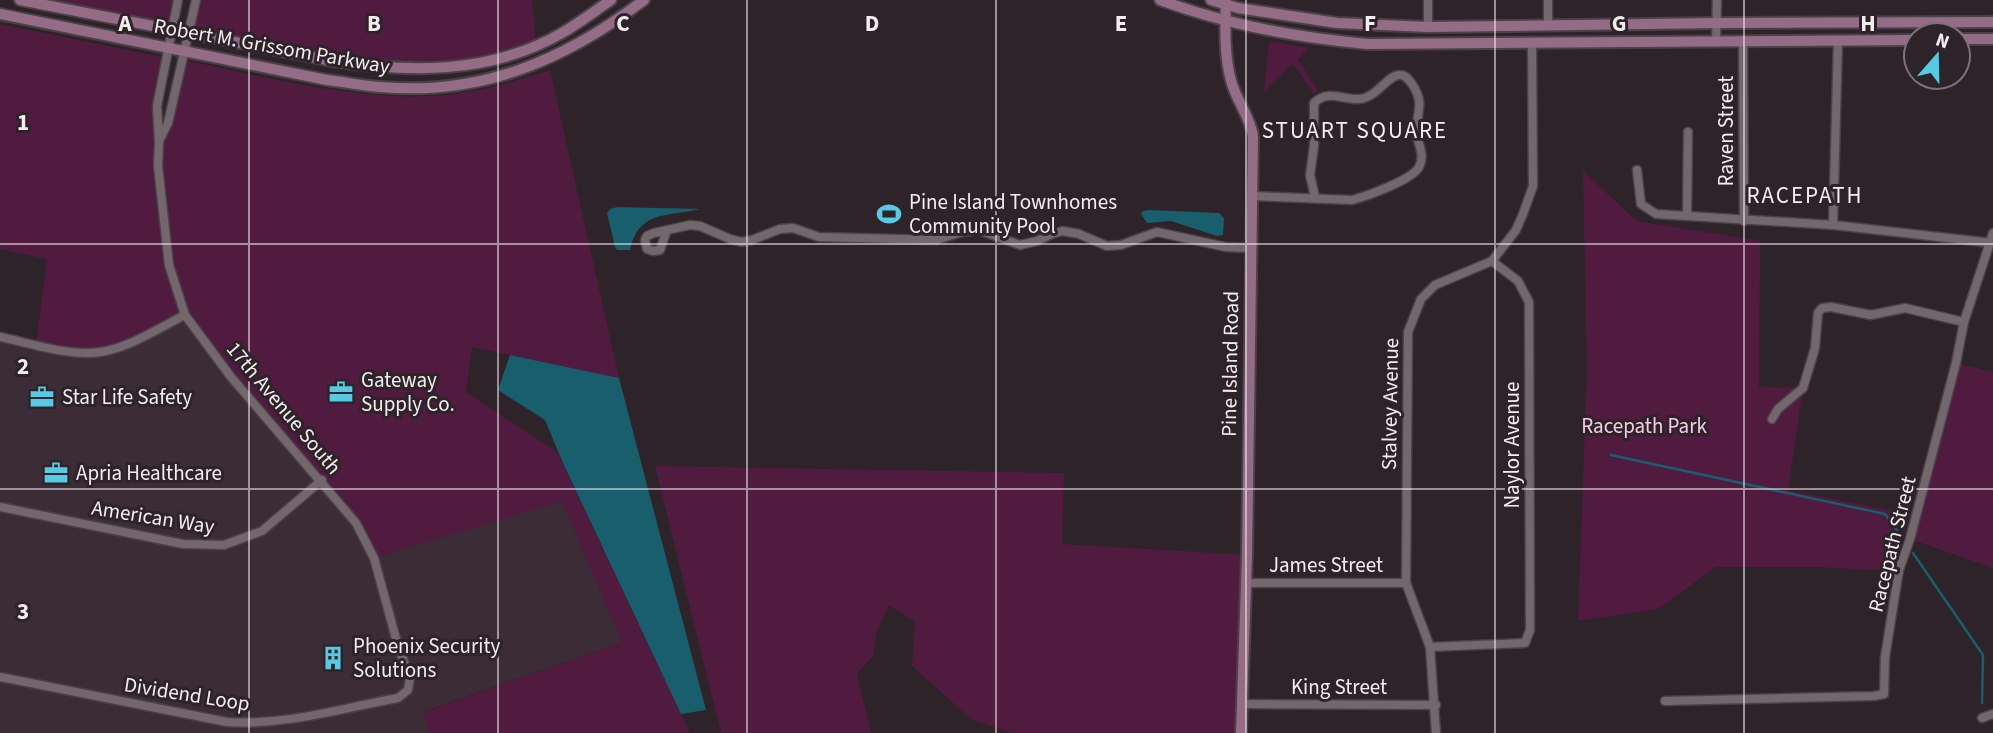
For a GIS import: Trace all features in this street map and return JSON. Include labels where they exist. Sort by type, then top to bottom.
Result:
[{"type":"main road","name":"Robert M. Grissom Parkway","points":[[20,0],[370,67],[413,70],[447,68],[496,59],[536,45],[562,33],[611,0]]},
{"type":"main road","name":"Robert M. Grissom Parkway","points":[[0,14],[327,80],[382,87],[431,88],[496,78],[535,65],[572,49],[644,0]]},
{"type":"main road","points":[[1160,0],[1226,22],[1314,39],[1367,44],[1902,40]]},
{"type":"main road","points":[[1211,0],[1288,17],[1428,27],[1993,22]]},
{"type":"main road","name":"Pine Island Road","points":[[1226,3],[1228,71],[1251,122],[1253,136],[1241,733]]},
{"type":"main road","points":[[1367,44],[1366,32],[1372,25]]},
{"type":"main road","points":[[1972,39],[1993,39]]},
{"type":"street","name":"17th Avenue South","points":[[178,0],[157,106],[158,166],[169,265],[185,315],[231,377],[322,480],[356,523],[374,558],[396,639],[410,678],[408,690]]},
{"type":"street","name":"17th Avenue South","points":[[159,142],[168,123],[196,0]]},
{"type":"street","points":[[1428,0],[1428,27]]},
{"type":"street","points":[[1548,0],[1548,24]]},
{"type":"street","points":[[1716,42],[1717,0]]},
{"type":"street","points":[[1833,225],[1838,41]]},
{"type":"street","name":"Raven Street","points":[[1743,42],[1744,221]]},
{"type":"street","name":"Stalvey Avenue","points":[[1436,733],[1430,647],[1406,583],[1408,331],[1421,299],[1435,285],[1492,261],[1516,230],[1533,186],[1532,44]]},
{"type":"street","points":[[1252,196],[1352,200],[1368,196],[1414,173],[1420,166],[1422,155],[1417,126],[1421,106],[1417,91],[1408,78],[1394,76],[1366,99],[1355,100],[1329,95],[1314,103],[1314,146],[1310,175],[1315,197]]},
{"type":"street","points":[[1687,216],[1688,132]]},
{"type":"street","points":[[1637,170],[1642,204],[1656,214],[1833,225],[1992,243]]},
{"type":"street","points":[[667,230],[690,225],[700,226],[742,242],[786,228],[819,237],[936,240],[979,230],[1020,244],[1063,231],[1079,234],[1107,246],[1121,245],[1157,232],[1226,247],[1250,248]]},
{"type":"street","name":"Racepath Street","points":[[1665,701],[1884,694],[1885,657],[1899,570],[1910,539],[1956,363],[1964,322],[1992,243],[1993,233]]},
{"type":"street","name":"Naylor Avenue","points":[[1430,647],[1525,643],[1530,630],[1529,302],[1518,281],[1492,261]]},
{"type":"street","points":[[1772,419],[1778,409],[1803,388],[1815,348],[1818,313],[1822,309],[1830,307],[1871,314],[1905,308],[1964,322]]},
{"type":"street","points":[[0,337],[71,351],[99,352],[130,344],[185,315]]},
{"type":"street","name":"American Way","points":[[0,507],[183,544],[224,545],[262,531],[322,480]]},
{"type":"street","name":"James Street","points":[[1245,583],[1406,583]]},
{"type":"street","name":"Dividend Loop","points":[[0,677],[227,722],[244,723],[285,719],[398,698],[408,690]]},
{"type":"street","name":"King Street","points":[[1242,704],[1436,705]]},
{"type":"street","points":[[1982,719],[1993,714]]},
{"type":"shaded area","points":[[185,315],[350,515],[374,558],[562,500],[622,642],[425,711],[429,733],[0,733],[0,335],[99,353]]},
{"type":"green space","points":[[20,0],[179,0],[173,30]]},
{"type":"green space","points":[[196,0],[532,0],[536,44],[496,59],[412,68],[189,33]]},
{"type":"green space","points":[[0,24],[166,58],[157,106],[159,140],[183,60],[306,86],[399,96],[460,93],[550,70],[619,378],[472,347],[466,392],[557,452],[690,733],[429,733],[424,712],[622,642],[562,501],[374,558],[356,523],[231,377],[185,315],[99,353],[36,343],[47,259],[0,249]]},
{"type":"green space","name":"STUART SQUARE","points":[[1269,41],[1309,48],[1298,59],[1318,91],[1314,94],[1293,64],[1264,91]]},
{"type":"green space","name":"Racepath Park","points":[[1583,171],[1637,221],[1760,241],[1759,387],[1803,388],[1788,490],[1903,513],[1891,571],[1817,567],[1716,567],[1658,609],[1578,621],[1587,371]]},
{"type":"green space","points":[[1956,363],[1993,372],[1993,568],[1910,539]]},
{"type":"green space","points":[[655,466],[1064,473],[1062,544],[1247,555],[1241,733],[1012,733],[972,720],[912,666],[915,622],[889,605],[877,631],[873,656],[857,673],[871,733],[721,733]]},
{"type":"water","points":[[617,207],[700,209],[666,215],[647,222],[634,237],[630,250],[617,250],[607,213]]},
{"type":"water","points":[[1148,210],[1219,213],[1224,218],[1223,235],[1217,236],[1171,221],[1147,223],[1141,214]]},
{"type":"water","points":[[510,355],[619,378],[706,710],[681,714],[545,420],[498,390]]},
{"type":"waterway","points":[[1611,455],[1885,514],[1899,533]]},
{"type":"waterway","points":[[1913,553],[1983,655],[1982,703]]},
{"type":"place","name":"Pine Island Townhomes Community Pool","points":[[889,214]]},
{"type":"place","name":"Gateway Supply Co.","points":[[341,392]]},
{"type":"place","name":"Star Life Safety","points":[[42,397]]},
{"type":"place","name":"Apria Healthcare","points":[[56,473]]},
{"type":"place","name":"Phoenix Security Solutions","points":[[333,658]]},
{"type":"district","name":"STUART SQUARE","points":[[1355,130]]},
{"type":"district","name":"RACEPATH","points":[[1805,195]]}]
